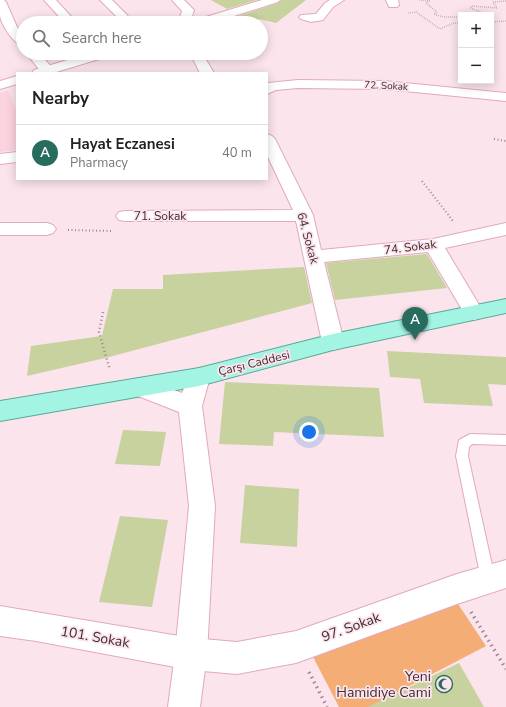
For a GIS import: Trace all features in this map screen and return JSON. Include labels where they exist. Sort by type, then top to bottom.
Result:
[{"type":"main road","name":"Çarşı Caddesi","points":[[0,411],[199,377],[333,342],[506,306]]},
{"type":"street","points":[[50,0],[65,16]]},
{"type":"street","points":[[106,0],[121,16]]},
{"type":"street","points":[[178,0],[188,10],[186,16]]},
{"type":"street","points":[[223,16],[274,0]]},
{"type":"street","points":[[297,26],[304,11],[311,18],[319,18],[329,5],[338,0]]},
{"type":"street","points":[[0,2],[11,28],[16,34]]},
{"type":"street","points":[[36,60],[43,72],[81,60]]},
{"type":"street","points":[[200,60],[206,72]]},
{"type":"street","points":[[0,85],[16,80]]},
{"type":"street","name":"72. Sokak","points":[[268,89],[273,86],[298,84],[384,85],[484,94],[506,98]]},
{"type":"street","name":"64. Sokak","points":[[268,141],[304,215],[333,342]]},
{"type":"street","points":[[0,159],[16,156]]},
{"type":"street","name":"71. Sokak","points":[[125,216],[304,215]]},
{"type":"street","points":[[0,229],[47,229]]},
{"type":"street","name":"74. Sokak","points":[[313,257],[433,245],[506,229]]},
{"type":"street","points":[[433,245],[474,313]]},
{"type":"street","points":[[184,707],[191,654],[202,506],[190,406],[199,377]]},
{"type":"street","points":[[141,387],[190,406]]},
{"type":"street","name":"97. Sokak","points":[[191,654],[237,658],[296,647],[497,576]]},
{"type":"street","name":"101. Sokak","points":[[0,621],[36,626],[191,654]]},
{"type":"lane","points":[[497,576],[462,456],[463,444],[470,439],[506,440]]},
{"type":"path","points":[[419,0],[429,2],[426,3],[437,12],[434,14],[443,17],[458,17]]},
{"type":"path","points":[[481,12],[470,8],[472,6],[483,8],[487,6],[497,8],[493,2],[506,1]]},
{"type":"path","points":[[392,2],[408,13],[416,12],[420,17],[431,22],[440,29],[454,23],[458,23]]},
{"type":"path","points":[[494,22],[506,22]]},
{"type":"path","points":[[494,139],[506,141]]},
{"type":"path","points":[[422,180],[465,238]]},
{"type":"path","name":"71. Sokak","points":[[47,229],[116,231],[125,216]]},
{"type":"path","points":[[103,312],[99,332],[107,357]]},
{"type":"path","points":[[457,589],[506,669]]},
{"type":"path","points":[[296,647],[327,707]]},
{"type":"shaded area","points":[[8,90],[16,110],[16,150],[0,152],[0,93]]},
{"type":"shaded area","points":[[454,598],[486,646],[369,707],[339,707],[312,655]]},
{"type":"building","points":[[211,0],[257,0],[227,9]]},
{"type":"building","points":[[282,0],[306,0],[276,23],[268,21],[268,16],[239,16],[278,3]]},
{"type":"building","points":[[427,254],[447,288],[335,300],[326,263]]},
{"type":"building","points":[[304,267],[312,303],[105,358],[27,376],[31,346],[102,336],[113,289],[163,289],[163,275]]},
{"type":"building","points":[[387,351],[506,357],[506,385],[488,384],[493,406],[424,403],[420,379],[390,377]]},
{"type":"building","points":[[225,382],[379,388],[384,437],[274,432],[273,446],[219,444]]},
{"type":"building","points":[[123,430],[166,432],[160,466],[115,464]]},
{"type":"building","points":[[245,485],[299,489],[297,547],[240,543]]},
{"type":"building","points":[[120,516],[168,520],[152,607],[99,602]]},
{"type":"building","name":"Yeni Hamidiye Cami","points":[[459,663],[484,707],[368,707]]},
{"type":"place","name":"Hayat Eczanesi","points":[[415,340]]},
{"type":"place","name":"Yeni Hamidiye Cami","points":[[444,684]]}]
